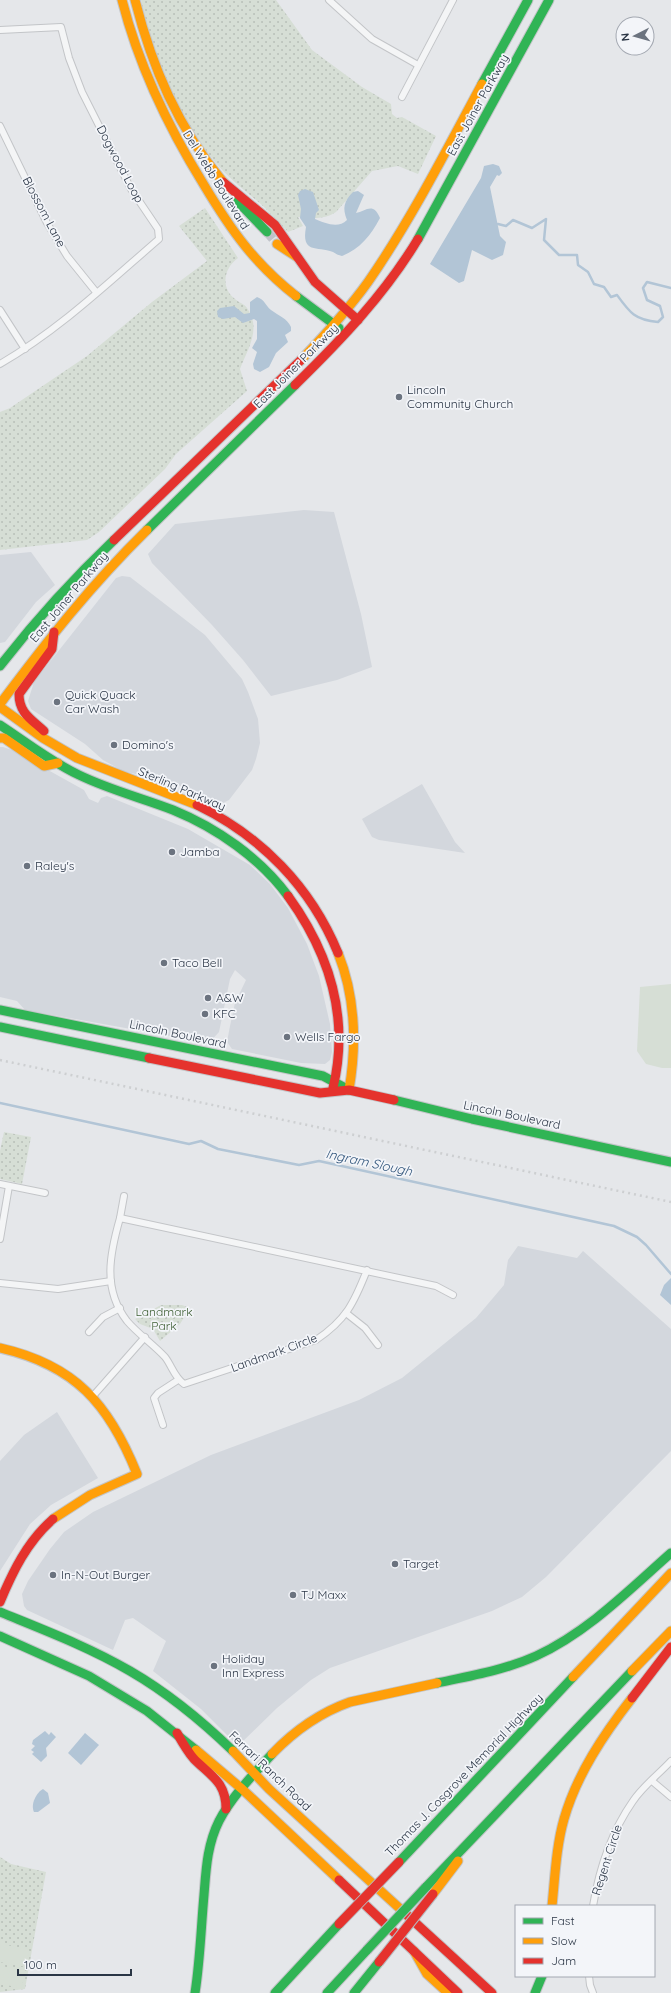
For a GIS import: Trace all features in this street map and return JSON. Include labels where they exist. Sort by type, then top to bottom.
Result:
[{"type":"main road","name":"Del Webb Boulevard","points":[[122,0],[134,46],[160,109],[180,147],[229,226],[249,252],[275,280],[346,334]]},
{"type":"main road","name":"Del Webb Boulevard","points":[[135,0],[146,41],[171,103],[188,135],[207,162],[236,195],[240,204],[266,232]]},
{"type":"main road","name":"East Joiner Parkway","points":[[0,666],[28,630],[73,579],[290,372],[336,325],[368,282],[410,216],[528,0]]},
{"type":"main road","name":"East Joiner Parkway","points":[[0,704],[54,632],[109,567],[336,345],[389,283],[416,242],[549,0]]},
{"type":"main road","name":"Del Webb Boulevard","points":[[236,195],[244,199],[274,225],[300,259],[315,282],[358,320]]},
{"type":"main road","name":"Del Webb Boulevard","points":[[277,244],[300,259]]},
{"type":"main road","points":[[54,632],[52,649],[19,694],[19,703],[22,711],[68,752]]},
{"type":"main road","name":"Sterling Parkway","points":[[0,707],[68,752],[99,768],[209,810],[235,826],[267,850],[296,881],[322,919],[332,938],[345,975],[353,1014],[355,1036],[349,1090]]},
{"type":"main road","name":"Sterling Parkway","points":[[0,725],[58,763],[100,784],[202,824],[247,852],[274,877],[296,905],[308,924],[319,946],[331,979],[339,1016],[340,1037],[340,1055],[333,1092]]},
{"type":"main road","points":[[0,738],[4,738],[44,766],[58,763]]},
{"type":"main road","name":"Lincoln Boulevard","points":[[0,1010],[323,1076],[349,1090],[472,1119],[671,1162]]},
{"type":"main road","name":"Lincoln Boulevard","points":[[0,1027],[320,1093],[349,1090]]},
{"type":"main road","points":[[0,1348],[22,1353],[52,1366],[66,1374],[92,1396],[120,1432],[137,1474],[91,1492],[76,1501],[46,1525],[25,1550],[16,1564],[0,1602]]},
{"type":"main road","points":[[195,1993],[209,1851],[213,1834],[226,1809],[255,1772],[304,1723],[332,1708],[383,1694],[485,1673],[536,1656],[588,1625],[671,1553]]},
{"type":"main road","name":"Thomas J. Cosgrove Memorial Highway","points":[[275,1993],[671,1574]]},
{"type":"main road","name":"Ferrari Ranch Road","points":[[0,1612],[60,1636],[130,1671],[193,1715],[255,1772],[269,1789],[492,1993]]},
{"type":"main road","points":[[354,1993],[379,1962],[429,1891],[474,1835],[671,1631]]},
{"type":"main road","points":[[0,1636],[89,1676],[147,1711],[177,1733],[242,1789],[458,1993]]},
{"type":"main road","points":[[552,1905],[560,1840],[568,1809],[578,1780],[605,1736],[671,1647]]},
{"type":"main road","points":[[177,1733],[190,1754],[216,1778],[222,1786],[226,1794],[226,1809]]},
{"type":"main road","points":[[327,1993],[367,1950],[429,1891]]},
{"type":"main road","points":[[414,1951],[427,1974],[448,1993]]},
{"type":"main road","points":[[536,1993],[542,1977]]},
{"type":"street","points":[[329,0],[372,39],[418,65]]},
{"type":"street","points":[[402,97],[453,0]]},
{"type":"street","name":"Dogwood Loop","points":[[0,30],[61,27],[69,58],[82,92],[131,189],[158,229],[159,239],[60,324],[25,349],[0,364]]},
{"type":"street","name":"Blossom Lane","points":[[0,126],[47,223],[68,256],[96,292]]},
{"type":"street","points":[[0,310],[25,349]]},
{"type":"street","points":[[0,1184],[45,1193]]},
{"type":"street","points":[[0,1239],[9,1186]]},
{"type":"street","points":[[124,1196],[111,1253],[110,1281],[120,1308],[127,1321],[165,1358],[178,1380],[158,1392],[154,1398],[162,1425]]},
{"type":"street","points":[[120,1218],[367,1270],[436,1286],[453,1295]]},
{"type":"street","name":"Landmark Circle","points":[[178,1380],[184,1384],[190,1383],[316,1340],[328,1332],[353,1304],[367,1270]]},
{"type":"street","points":[[0,1283],[58,1289],[110,1281]]},
{"type":"street","points":[[89,1332],[103,1317],[120,1308]]},
{"type":"street","points":[[346,1313],[365,1328],[378,1345]]},
{"type":"street","points":[[92,1396],[145,1337]]},
{"type":"street","name":"Regent Circle","points":[[593,1905],[596,1887],[620,1820],[634,1799],[671,1761]]},
{"type":"street","points":[[652,1781],[671,1797]]},
{"type":"street","points":[[588,1977],[590,1986],[594,1993]]},
{"type":"shaded area","points":[[304,510],[334,512],[361,614],[372,667],[337,680],[271,696],[243,660],[212,625],[152,563],[148,554],[175,524]]},
{"type":"shaded area","points":[[31,552],[55,585],[36,602],[5,642],[0,643],[0,555]]},
{"type":"shaded area","points":[[122,576],[130,577],[205,635],[242,679],[248,692],[258,719],[260,743],[252,770],[229,800],[221,804],[208,803],[177,784],[123,771],[103,760],[85,744],[31,709],[28,701],[34,682],[116,578]]},
{"type":"shaded area","points":[[0,747],[12,750],[84,790],[89,799],[98,803],[101,798],[107,796],[188,829],[250,865],[270,884],[288,908],[307,944],[319,976],[330,1024],[332,1052],[330,1060],[325,1064],[301,1063],[232,1049],[227,1042],[230,1026],[235,1003],[246,980],[235,970],[230,979],[219,1032],[209,1043],[25,1010],[17,1001],[0,997]]},
{"type":"shaded area","points":[[422,784],[455,842],[465,853],[379,840],[372,837],[362,819]]},
{"type":"shaded area","points":[[518,1246],[577,1258],[583,1251],[671,1329],[671,1451],[546,1577],[522,1597],[492,1611],[330,1668],[311,1680],[277,1708],[238,1746],[201,1709],[153,1671],[166,1641],[133,1618],[125,1620],[113,1650],[27,1610],[24,1606],[22,1594],[28,1581],[50,1549],[64,1532],[93,1512],[211,1455],[359,1400],[402,1378],[476,1318],[504,1285],[508,1260]]},
{"type":"shaded area","points":[[57,1412],[98,1478],[51,1505],[30,1524],[0,1571],[0,1461],[24,1435]]},
{"type":"green space","points":[[141,0],[276,0],[312,50],[362,87],[391,104],[392,114],[397,118],[402,117],[436,136],[418,174],[398,166],[372,171],[336,212],[322,217],[298,217],[303,226],[288,232],[265,208],[224,172],[209,155],[196,135],[183,114],[162,68],[153,45]]},
{"type":"green space","points":[[205,208],[238,258],[233,262],[227,272],[227,289],[230,294],[246,307],[253,322],[254,328],[252,340],[240,369],[247,391],[176,454],[165,469],[99,532],[87,540],[0,550],[0,412],[10,408],[87,356],[152,302],[207,261],[179,226]]},
{"type":"green space","points":[[671,984],[671,1068],[662,1068],[646,1064],[637,1051],[640,987]]},
{"type":"green space","points":[[4,1132],[31,1137],[22,1184],[0,1179],[0,1151]]},
{"type":"green space","name":"Landmark Park","points":[[161,1305],[182,1305],[190,1308],[180,1324],[160,1341],[153,1329],[140,1324],[135,1319]]},
{"type":"green space","points":[[0,1857],[11,1864],[46,1872],[25,1989],[0,1992]]},
{"type":"green space","points":[[0,1944],[29,1949],[26,1967],[0,1962]]},
{"type":"green space","points":[[0,1966],[25,1970],[22,1988],[0,1984]]},
{"type":"water","points":[[493,164],[499,166],[502,173],[499,176],[497,175],[490,187],[500,236],[506,242],[503,255],[492,260],[472,250],[464,281],[459,283],[430,264],[481,178],[484,166]]},
{"type":"water","points":[[305,189],[313,192],[319,210],[316,213],[315,219],[319,221],[336,225],[347,220],[344,208],[346,202],[353,192],[358,191],[364,195],[356,213],[372,209],[375,210],[380,218],[373,230],[360,245],[342,256],[327,250],[316,249],[308,245],[305,236],[306,227],[300,218],[301,209],[298,195],[300,191]]},
{"type":"water","points":[[257,297],[260,298],[271,310],[285,319],[291,327],[291,331],[285,335],[288,342],[276,353],[269,367],[260,372],[254,369],[253,364],[257,352],[252,348],[257,339],[257,321],[254,319],[243,323],[235,317],[223,319],[218,317],[217,311],[220,308],[234,306],[244,314],[250,313],[250,302]]},
{"type":"water","points":[[671,1278],[671,1305],[660,1295],[664,1285]]},
{"type":"water","points":[[45,1731],[49,1735],[51,1732],[56,1737],[46,1748],[47,1756],[41,1762],[32,1754],[34,1752],[31,1750],[35,1746],[32,1744],[33,1740]]},
{"type":"water","points":[[85,1733],[99,1745],[81,1765],[68,1753]]},
{"type":"water","points":[[43,1789],[48,1793],[50,1803],[38,1812],[34,1812],[33,1805],[35,1799],[38,1793]]},
{"type":"waterway","points":[[498,224],[506,226],[513,220],[532,228],[546,219],[544,240],[559,255],[577,255],[578,265],[588,272],[594,284],[604,287],[611,297],[617,295],[626,307],[638,317],[658,322],[663,317],[660,306],[647,300],[643,288],[647,282],[671,288]]},
{"type":"waterway","name":"Ingram Slough","points":[[0,1103],[189,1144],[201,1141],[218,1149],[299,1165],[319,1161],[614,1226],[637,1237],[646,1245],[671,1274]]},
{"type":"tunnel","points":[[267,232],[277,244]]},
{"type":"railway","points":[[0,1060],[671,1202]]},
{"type":"traffic: fast","points":[[482,84],[528,0]]},
{"type":"traffic: fast","points":[[418,239],[549,0]]},
{"type":"traffic: fast","points":[[237,197],[240,204],[267,232]]},
{"type":"traffic: fast","points":[[296,296],[339,328]]},
{"type":"traffic: fast","points":[[147,530],[295,385]]},
{"type":"traffic: fast","points":[[0,666],[54,601],[114,540]]},
{"type":"traffic: fast","points":[[0,725],[49,758],[79,775],[114,790],[173,810],[206,826],[251,857],[277,882],[288,896]]},
{"type":"traffic: fast","points":[[0,1010],[323,1076],[349,1090]]},
{"type":"traffic: fast","points":[[0,1027],[149,1058]]},
{"type":"traffic: fast","points":[[394,1100],[472,1119],[671,1162]]},
{"type":"traffic: fast","points":[[437,1683],[512,1665],[536,1656],[555,1646],[590,1623],[624,1596],[671,1553]]},
{"type":"traffic: fast","points":[[0,1612],[50,1632],[130,1671],[184,1708],[233,1751]]},
{"type":"traffic: fast","points":[[0,1636],[89,1676],[147,1711],[196,1750]]},
{"type":"traffic: fast","points":[[426,1887],[632,1671]]},
{"type":"traffic: fast","points":[[399,1862],[573,1677]]},
{"type":"traffic: fast","points":[[195,1993],[206,1867],[212,1839],[219,1821],[230,1803],[272,1754]]},
{"type":"traffic: fast","points":[[367,1950],[426,1887]]},
{"type":"traffic: fast","points":[[275,1993],[339,1924]]},
{"type":"traffic: fast","points":[[327,1993],[367,1950]]},
{"type":"traffic: fast","points":[[354,1993],[379,1962]]},
{"type":"traffic: fast","points":[[535,1993],[542,1977]]},
{"type":"traffic: slow","points":[[122,0],[146,73],[178,141],[224,217],[244,245],[281,284],[296,296]]},
{"type":"traffic: slow","points":[[135,0],[158,73],[168,96],[193,140],[223,182]]},
{"type":"traffic: slow","points":[[301,360],[352,302],[384,258],[428,185],[482,84]]},
{"type":"traffic: slow","points":[[277,244],[297,257]]},
{"type":"traffic: slow","points":[[0,704],[70,614],[147,530]]},
{"type":"traffic: slow","points":[[0,707],[43,738],[77,758],[197,805]]},
{"type":"traffic: slow","points":[[0,738],[4,738],[44,766],[58,763]]},
{"type":"traffic: slow","points":[[338,953],[344,970],[352,1004],[354,1038],[352,1072],[349,1090]]},
{"type":"traffic: slow","points":[[0,1348],[26,1355],[49,1365],[69,1377],[86,1391],[101,1408],[114,1427],[137,1474],[90,1495],[53,1519]]},
{"type":"traffic: slow","points":[[573,1677],[671,1573]]},
{"type":"traffic: slow","points":[[632,1671],[671,1631]]},
{"type":"traffic: slow","points":[[272,1754],[308,1723],[339,1706],[350,1702],[437,1683]]},
{"type":"traffic: slow","points":[[552,1905],[559,1840],[564,1819],[576,1786],[592,1755],[632,1698]]},
{"type":"traffic: slow","points":[[196,1750],[242,1789],[339,1880]]},
{"type":"traffic: slow","points":[[233,1751],[269,1789],[408,1916]]},
{"type":"traffic: slow","points":[[433,1894],[458,1861]]},
{"type":"traffic: slow","points":[[414,1951],[427,1974],[448,1993]]},
{"type":"traffic: jam","points":[[223,182],[275,225],[315,282],[358,320]]},
{"type":"traffic: jam","points":[[295,385],[329,351],[377,298],[418,239]]},
{"type":"traffic: jam","points":[[114,540],[301,360]]},
{"type":"traffic: jam","points":[[44,731],[23,711],[19,694],[52,649],[54,632]]},
{"type":"traffic: jam","points":[[197,805],[242,832],[263,848],[281,866],[314,906],[338,953]]},
{"type":"traffic: jam","points":[[288,896],[303,918],[315,940],[333,987],[339,1036],[338,1062],[333,1088]]},
{"type":"traffic: jam","points":[[149,1058],[320,1093],[349,1090],[394,1100]]},
{"type":"traffic: jam","points":[[0,1602],[10,1579],[28,1547],[53,1519]]},
{"type":"traffic: jam","points":[[632,1698],[671,1647]]},
{"type":"traffic: jam","points":[[177,1733],[191,1756],[212,1775],[220,1786],[223,1792],[226,1809]]},
{"type":"traffic: jam","points":[[339,1924],[399,1862]]},
{"type":"traffic: jam","points":[[339,1880],[458,1993]]},
{"type":"traffic: jam","points":[[379,1962],[433,1894]]},
{"type":"traffic: jam","points":[[408,1916],[492,1993]]},
{"type":"place","name":"Lincoln Community Church","points":[[399,397]]},
{"type":"place","name":"Quick Quack Car Wash","points":[[57,702]]},
{"type":"place","name":"Domino's","points":[[114,745]]},
{"type":"place","name":"Jamba","points":[[172,852]]},
{"type":"place","name":"Raley's","points":[[27,866]]},
{"type":"place","name":"Taco Bell","points":[[164,963]]},
{"type":"place","name":"A&W","points":[[208,998]]},
{"type":"place","name":"KFC","points":[[205,1014]]},
{"type":"place","name":"Wells Fargo","points":[[287,1037]]},
{"type":"place","name":"Target","points":[[395,1564]]},
{"type":"place","name":"In-N-Out Burger","points":[[53,1575]]},
{"type":"place","name":"TJ Maxx","points":[[293,1595]]},
{"type":"place","name":"Holiday Inn Express","points":[[214,1666]]}]
